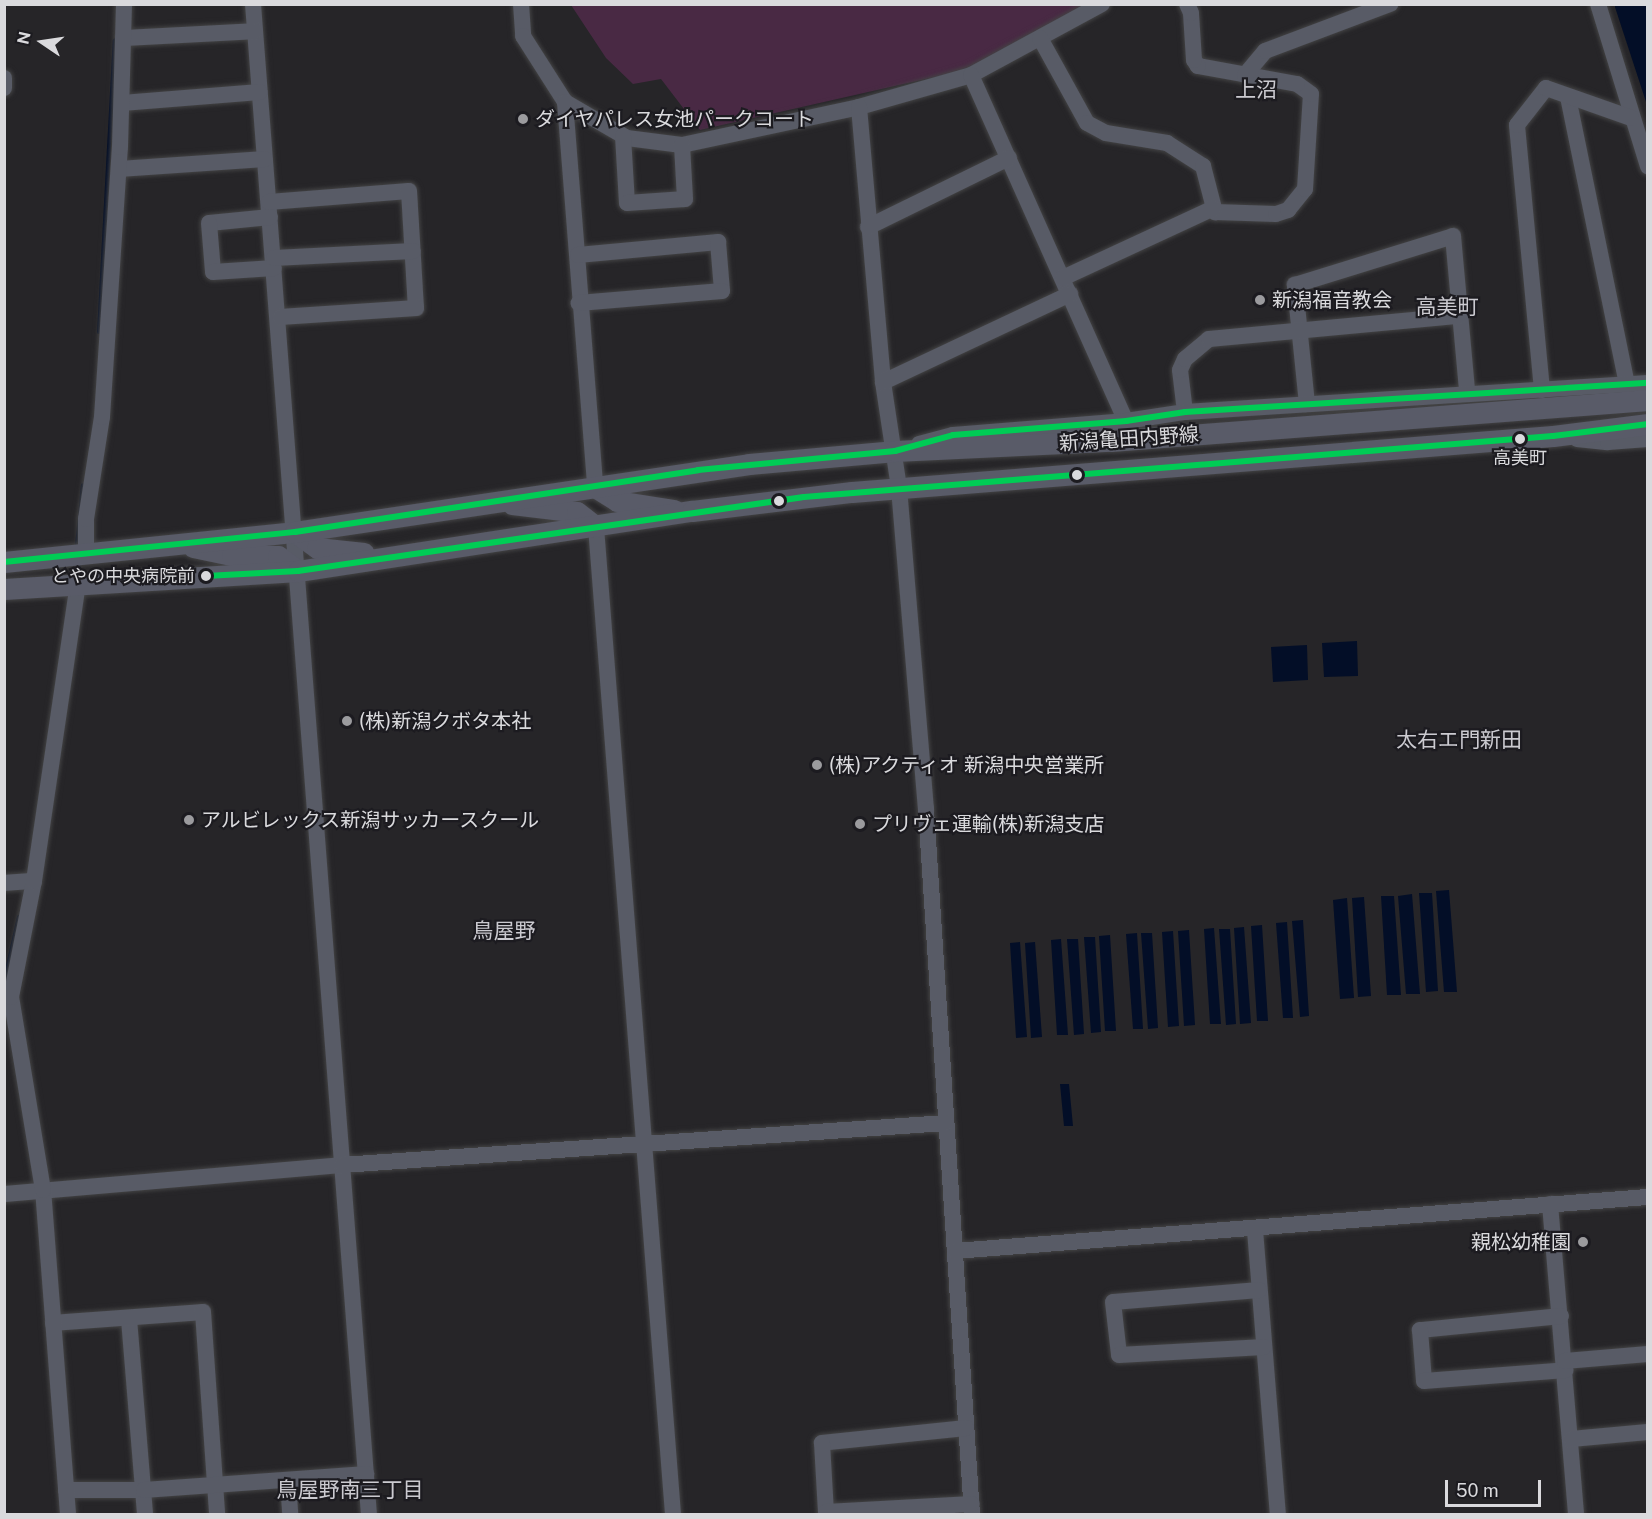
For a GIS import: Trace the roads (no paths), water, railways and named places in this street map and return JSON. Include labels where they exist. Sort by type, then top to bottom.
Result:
[{"type":"main road","name":"新潟亀田内野線","points":[[4,562],[295,532],[749,464],[895,451],[1111,441],[1647,400]]},
{"type":"main road","name":"新潟亀田内野線","points":[[4,589],[298,571],[683,513],[899,488],[1553,436],[1647,424]]},
{"type":"main road","points":[[595,487],[617,501],[683,513]]},
{"type":"main road","points":[[500,501],[537,510],[577,512],[596,527]]},
{"type":"main road","points":[[295,532],[316,548],[389,558]]},
{"type":"main road","points":[[178,543],[220,554],[278,556],[298,571]]},
{"type":"street","points":[[86,552],[86,519],[102,417],[119,169],[124,4]]},
{"type":"street","points":[[253,4],[279,317],[369,1515]]},
{"type":"street","points":[[521,4],[523,36],[565,102],[595,487]]},
{"type":"street","points":[[565,102],[623,135],[682,145],[859,107],[971,75],[1102,4]]},
{"type":"street","points":[[1040,38],[1088,123],[1106,133],[1167,143],[1203,166],[1215,212],[1276,214],[1298,202],[1305,189],[1311,94],[1297,84],[1198,66],[1194,60],[1191,13],[1187,4]]},
{"type":"street","points":[[1245,75],[1265,51],[1390,4]]},
{"type":"street","points":[[1598,4],[1630,118],[1647,167]]},
{"type":"street","points":[[123,38],[255,31]]},
{"type":"street","points":[[971,75],[1126,422]]},
{"type":"street","points":[[4,78],[4,88]]},
{"type":"street","points":[[1542,390],[1517,125],[1546,88],[1630,118]]},
{"type":"street","points":[[122,103],[260,92]]},
{"type":"street","points":[[1568,97],[1627,384]]},
{"type":"street","points":[[859,107],[883,382],[899,488],[972,1509],[826,1512],[822,1443],[966,1428]]},
{"type":"street","points":[[623,135],[627,203],[685,199],[682,145]]},
{"type":"street","points":[[868,227],[1009,158]]},
{"type":"street","points":[[119,169],[265,159]]},
{"type":"street","points":[[279,317],[416,308],[409,191],[269,209],[209,223],[213,272],[274,263],[412,251]]},
{"type":"street","points":[[1063,278],[1214,208]]},
{"type":"street","points":[[1307,404],[1295,285],[1453,236],[1467,392]]},
{"type":"street","points":[[578,255],[718,242],[722,291],[579,303]]},
{"type":"street","points":[[883,382],[1070,294]]},
{"type":"street","points":[[1185,412],[1180,370],[1185,359],[1209,339],[1459,316]]},
{"type":"street","points":[[895,451],[953,435],[1126,422],[1185,412],[1647,382]]},
{"type":"street","points":[[1553,436],[1608,442],[1647,439]]},
{"type":"street","points":[[596,527],[673,1515]]},
{"type":"street","points":[[68,1515],[43,1190],[11,998],[34,881],[78,584]]},
{"type":"street","points":[[4,882],[34,881]]},
{"type":"street","points":[[4,1194],[342,1165],[946,1123]]},
{"type":"street","points":[[955,1251],[1255,1230],[1647,1197]]},
{"type":"street","points":[[1550,1204],[1576,1515]]},
{"type":"street","points":[[1255,1230],[1278,1515]]},
{"type":"street","points":[[1259,1290],[1113,1302],[1119,1355],[1264,1347]]},
{"type":"street","points":[[53,1323],[203,1312],[217,1515]]},
{"type":"street","points":[[1561,1316],[1420,1330],[1424,1381],[1647,1354]]},
{"type":"street","points":[[129,1319],[146,1515]]},
{"type":"street","points":[[1571,1439],[1647,1432]]},
{"type":"street","points":[[66,1490],[144,1490],[214,1483],[288,1482],[366,1474]]},
{"type":"street","points":[[288,1482],[290,1515]]},
{"type":"water","points":[[1615,5],[1647,5],[1647,105],[1615,7]]},
{"type":"water","points":[[1357,641],[1358,676],[1324,677],[1322,643]]},
{"type":"water","points":[[1307,645],[1308,680],[1273,682],[1271,647]]},
{"type":"water","points":[[1449,890],[1457,992],[1444,992],[1436,891]]},
{"type":"water","points":[[1419,893],[1432,893],[1438,991],[1426,992]]},
{"type":"water","points":[[1412,894],[1420,994],[1406,994],[1398,896]]},
{"type":"water","points":[[1381,896],[1394,896],[1401,995],[1387,995]]},
{"type":"water","points":[[1364,897],[1371,996],[1358,997],[1352,898]]},
{"type":"water","points":[[1347,898],[1354,998],[1340,999],[1333,900]]},
{"type":"water","points":[[1303,920],[1309,1016],[1300,1017],[1292,921]]},
{"type":"water","points":[[1287,922],[1293,1018],[1283,1018],[1276,923]]},
{"type":"water","points":[[1262,925],[1268,1021],[1257,1021],[1251,926]]},
{"type":"water","points":[[1244,927],[1251,1023],[1240,1024],[1234,928]]},
{"type":"water","points":[[1214,928],[1221,1024],[1210,1024],[1204,929]]},
{"type":"water","points":[[1219,929],[1230,929],[1236,1024],[1226,1025]]},
{"type":"water","points":[[1189,930],[1195,1025],[1184,1026],[1178,931]]},
{"type":"water","points":[[1173,931],[1179,1026],[1168,1027],[1162,932]]},
{"type":"water","points":[[1137,933],[1143,1029],[1133,1029],[1126,934]]},
{"type":"water","points":[[1141,933],[1152,933],[1158,1028],[1148,1029]]},
{"type":"water","points":[[1110,935],[1116,1031],[1105,1031],[1099,936]]},
{"type":"water","points":[[1084,937],[1095,937],[1101,1032],[1091,1033]]},
{"type":"water","points":[[1061,939],[1068,1035],[1057,1035],[1051,940]]},
{"type":"water","points":[[1067,939],[1078,939],[1084,1034],[1074,1035]]},
{"type":"water","points":[[1020,942],[1027,1037],[1016,1038],[1010,943]]},
{"type":"water","points":[[1035,942],[1042,1037],[1031,1038],[1025,943]]},
{"type":"water","points":[[1060,1084],[1069,1084],[1073,1126],[1064,1126]]},
{"type":"waterway","points":[[99,332],[115,40]]},
{"type":"waterway","points":[[77,546],[83,485]]},
{"type":"waterway","points":[[78,560],[79,576]]},
{"type":"waterway","points":[[4,983],[19,917]]},
{"type":"place","name":"ダイヤパレス女池パークコート","points":[[523,119]]},
{"type":"place","name":"新潟福音教会","points":[[1260,300]]},
{"type":"place","name":"高美町","points":[[1520,439]]},
{"type":"place","name":"とやの中央病院前","points":[[206,576]]},
{"type":"place","name":"(株)新潟クボタ本社","points":[[347,721]]},
{"type":"place","name":"(株)アクティオ 新潟中央営業所","points":[[817,765]]},
{"type":"place","name":"アルビレックス新潟サッカースクール","points":[[189,820]]},
{"type":"place","name":"プリヴェ運輸(株)新潟支店","points":[[860,824]]},
{"type":"place","name":"親松幼稚園","points":[[1583,1242]]},
{"type":"district","name":"上沼","points":[[1256,90]]},
{"type":"district","name":"高美町","points":[[1447,307]]},
{"type":"district","name":"太右エ門新田","points":[[1459,740]]},
{"type":"district","name":"鳥屋野","points":[[504,931]]},
{"type":"district","name":"鳥屋野南三丁目","points":[[350,1490]]}]
